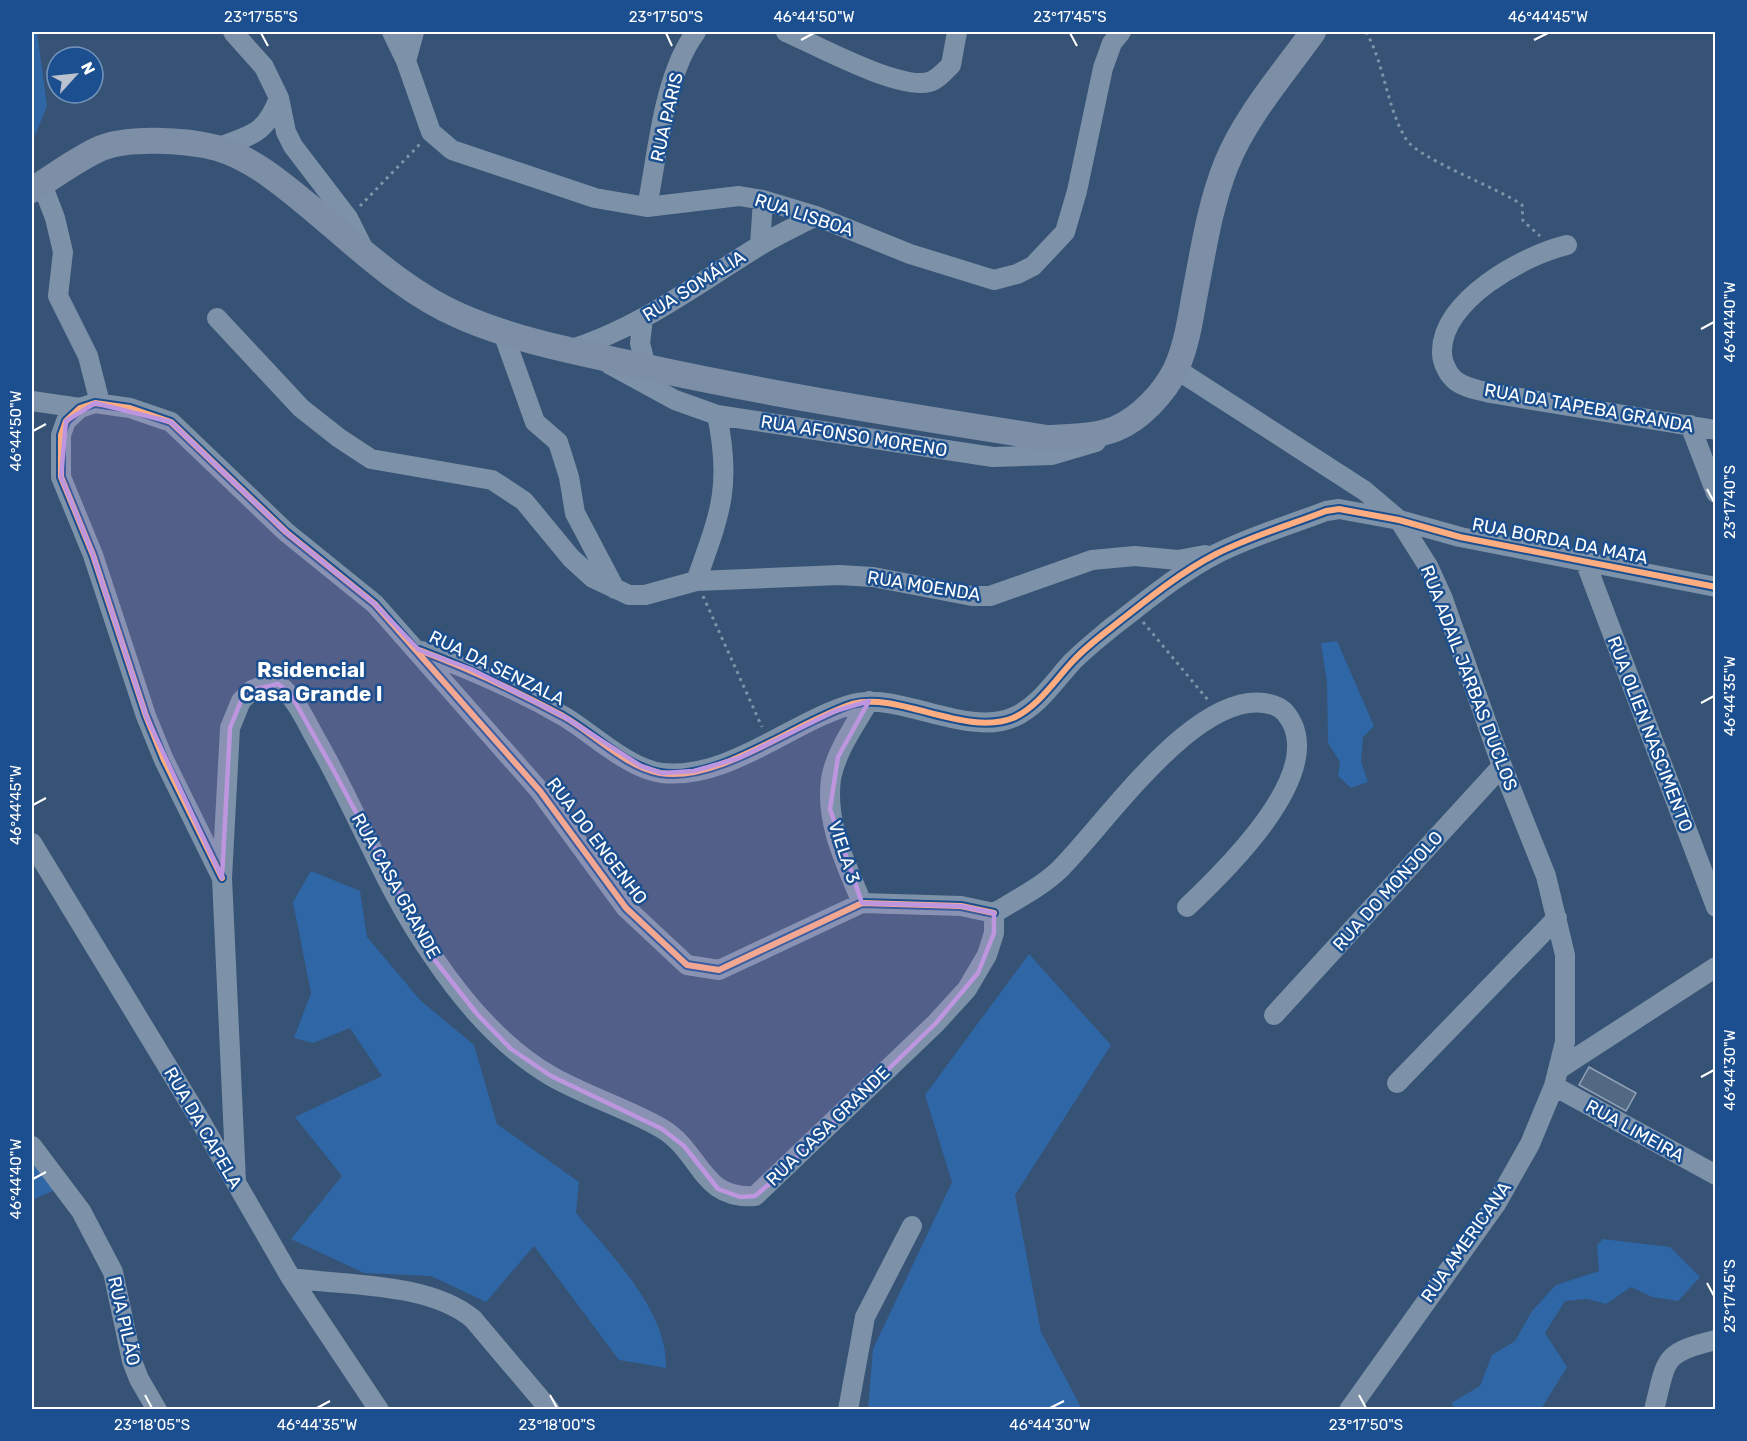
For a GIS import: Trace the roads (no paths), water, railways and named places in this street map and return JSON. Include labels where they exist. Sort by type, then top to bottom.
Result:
[{"type":"main road","name":"RUA AFONSO MORENO","points":[[37,187],[99,149],[123,142],[180,142],[216,148],[239,156],[286,186],[367,256],[460,316],[581,353],[745,388],[1047,438],[1078,436],[1114,429],[1133,419],[1158,395],[1176,369],[1187,334],[1211,212],[1226,164],[1245,128],[1313,32]]},
{"type":"street","points":[[232,32],[264,67],[279,98],[286,132],[292,147],[348,218],[367,256]]},
{"type":"street","points":[[393,32],[406,61]]},
{"type":"street","points":[[406,61],[414,32]]},
{"type":"street","name":"RUA PARIS","points":[[647,207],[668,98],[685,46],[696,32]]},
{"type":"street","points":[[786,32],[862,67],[908,82],[927,82],[951,65],[957,32]]},
{"type":"street","name":"RUA LISBOA","points":[[406,61],[431,132],[452,150],[596,198],[647,207],[739,196],[763,200],[816,216],[909,254],[994,280],[1017,274],[1033,266],[1065,232],[1077,191],[1103,68],[1112,43],[1121,32]]},
{"type":"street","points":[[216,148],[254,133],[266,125],[279,98]]},
{"type":"street","points":[[37,187],[55,218],[63,252],[58,296],[88,356],[100,403]]},
{"type":"street","points":[[760,245],[763,200]]},
{"type":"street","name":"RUA SOMÁLIA","points":[[581,353],[717,275],[760,245],[816,216]]},
{"type":"street","name":"RUA DA TAPEBA GRANDA","points":[[1561,247],[1501,276],[1465,302],[1451,322],[1442,342],[1445,366],[1455,380],[1490,393],[1716,430]]},
{"type":"street","name":"RUA MOENDA","points":[[217,318],[268,376],[301,408],[339,438],[371,459],[492,480],[509,490],[539,516],[571,558],[593,578],[629,595],[645,595],[696,581],[802,576],[873,577],[972,596],[990,596],[1092,560],[1135,556],[1178,560],[1217,553]]},
{"type":"street","points":[[643,319],[640,344],[646,367]]},
{"type":"street","points":[[502,330],[535,422],[558,442],[569,477],[575,513],[615,589]]},
{"type":"street","name":"RUA AFONSO MORENO","points":[[581,353],[675,400],[717,415],[993,457],[1052,455],[1090,445],[1105,438],[1122,425]]},
{"type":"street","name":"RUA ADAIL JARBAS DUCLOS","points":[[1176,369],[1365,491],[1399,520],[1428,566],[1443,599],[1502,766],[1546,876],[1557,918],[1565,955],[1566,993],[1565,1042],[1556,1078]]},
{"type":"street","points":[[32,401],[80,408]]},
{"type":"street","name":"RUA DA SENZALA","points":[[80,408],[100,403],[130,408],[171,422],[286,532],[375,604],[419,650],[471,669],[565,717],[641,766],[662,773],[694,771],[739,758],[835,711],[869,701],[946,717],[990,722],[1013,718],[1032,706],[1075,659],[1182,575],[1217,553],[1326,511],[1339,509],[1399,520]]},
{"type":"street","points":[[80,408],[66,421],[61,435],[61,477],[93,555],[146,716],[164,760],[222,878]]},
{"type":"street","points":[[696,581],[721,513],[725,483],[722,442],[717,415]]},
{"type":"street","points":[[1690,425],[1716,493]]},
{"type":"street","name":"RUA BORDA DA MATA","points":[[1399,520],[1460,537],[1716,587]]},
{"type":"street","name":"RUA OLIEN NASCIMENTO","points":[[1585,561],[1716,907]]},
{"type":"street","name":"RUA DO ENGENHO","points":[[419,650],[469,712],[540,791],[626,908],[687,964],[719,970],[862,903],[961,906],[994,913]]},
{"type":"street","name":"RUA CASA GRANDE","points":[[236,1182],[222,878],[230,728],[241,701],[252,690],[270,683],[278,684],[290,693],[324,753],[396,895],[433,958],[477,1014],[511,1049],[551,1076],[662,1129],[684,1146],[718,1189],[740,1197],[755,1196],[787,1168],[936,1023],[967,989],[987,955],[994,933],[994,913]]},
{"type":"street","name":"VIELA 3","points":[[862,903],[843,857],[830,809],[831,779],[838,757],[869,701]]},
{"type":"street","points":[[994,913],[1057,872],[1168,752],[1218,712],[1238,704],[1259,702],[1276,706],[1287,713],[1296,732],[1296,755],[1279,800],[1223,874],[1187,907]]},
{"type":"street","name":"RUA DO MONJOLO","points":[[1274,1015],[1502,766]]},
{"type":"street","name":"RUA DA CAPELA","points":[[32,843],[236,1182],[291,1278],[380,1410]]},
{"type":"street","points":[[1397,1083],[1557,918]]},
{"type":"street","points":[[1556,1078],[1716,967]]},
{"type":"street","name":"RUA LIMEIRA","points":[[1556,1078],[1716,1175]]},
{"type":"street","name":"RUA AMERICANA","points":[[1349,1410],[1496,1204],[1530,1144],[1556,1078]]},
{"type":"street","name":"RUA PILÃO","points":[[32,1146],[81,1211],[113,1272],[132,1361],[156,1409]]},
{"type":"street","points":[[848,1410],[865,1317],[912,1226]]},
{"type":"street","points":[[291,1278],[424,1294],[459,1308],[472,1319],[550,1410]]},
{"type":"street","points":[[1654,1410],[1666,1368],[1675,1354],[1686,1347],[1716,1340]]},
{"type":"district","name":"Rsidencial Casa Grande I","points":[[311,682]]}]
